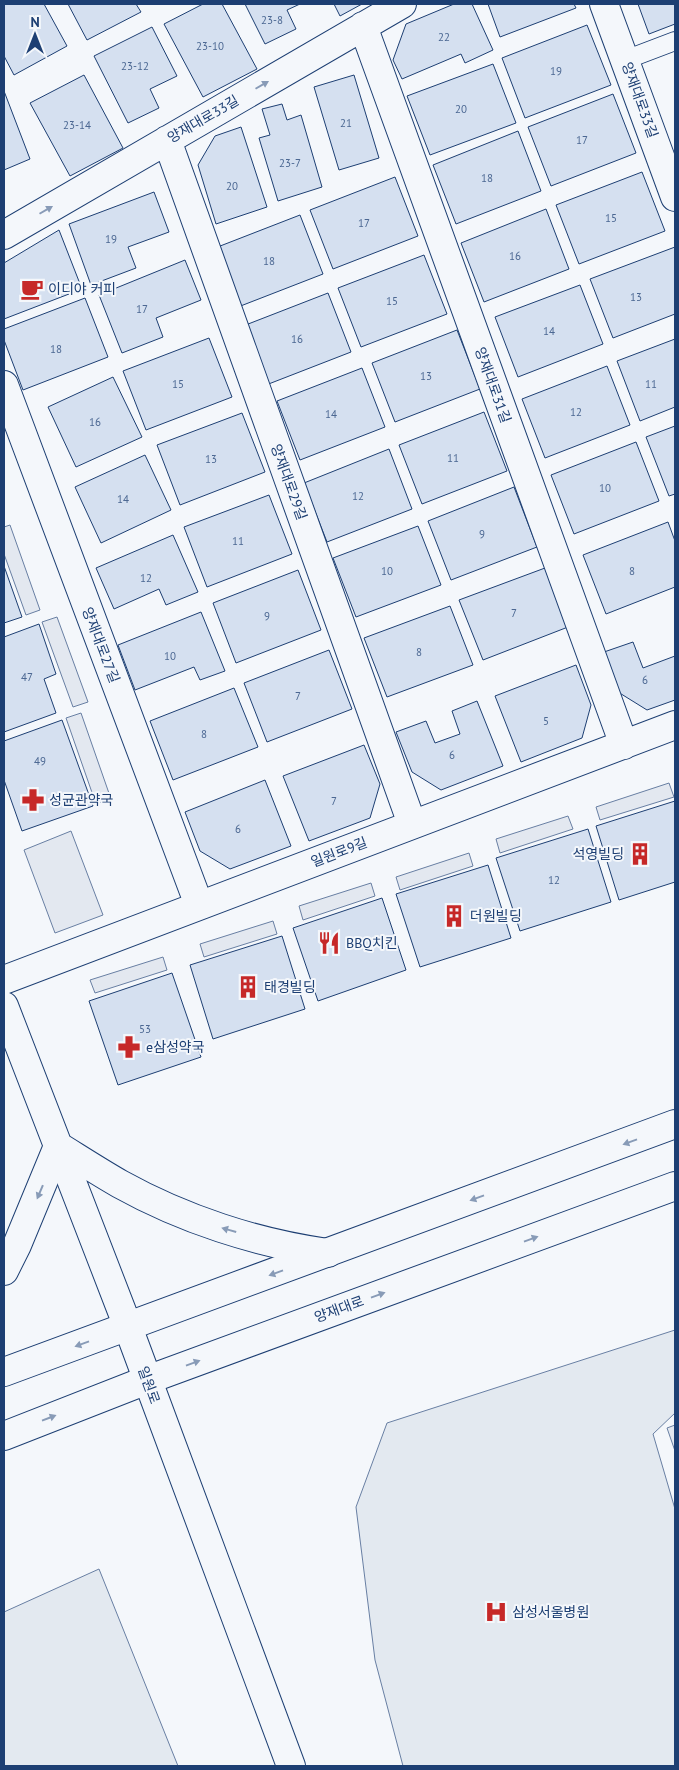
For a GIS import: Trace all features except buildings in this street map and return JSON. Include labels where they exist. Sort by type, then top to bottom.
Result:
[{"type":"street","name":"양재대로33길","points":[[4,235],[402,4]]},
{"type":"street","name":"양재대로33길","points":[[604,4],[675,197]]},
{"type":"street","name":"양재대로31길","points":[[363,26],[624,745]]},
{"type":"street","name":"양재대로29길","points":[[167,140],[412,824]]},
{"type":"street","name":"양재대로27길","points":[[4,385],[199,906]]},
{"type":"street","name":"일원로9길","points":[[4,980],[675,725]]},
{"type":"street","name":"일원로","points":[[4,1006],[128,1328],[291,1766]]},
{"type":"street","points":[[4,1372],[128,1328],[675,1124]]},
{"type":"street","points":[[4,1271],[17,1246],[58,1146],[121,1184],[180,1213],[218,1227],[294,1249],[328,1253]]},
{"type":"street","name":"양재대로","points":[[4,1436],[147,1380],[675,1186]]},
{"type":"lane","points":[[625,60],[675,41]]},
{"type":"shaded area","points":[[10,525],[40,610],[26,615],[4,554],[4,527]]},
{"type":"shaded area","points":[[57,617],[88,702],[73,707],[42,622]]},
{"type":"shaded area","points":[[81,713],[111,799],[96,804],[66,718]]},
{"type":"shaded area","points":[[669,783],[674,797],[600,820],[596,807]]},
{"type":"shaded area","points":[[568,816],[573,829],[500,853],[496,839]]},
{"type":"shaded area","points":[[71,831],[103,915],[55,933],[24,850]]},
{"type":"shaded area","points":[[469,853],[473,866],[400,890],[396,877]]},
{"type":"shaded area","points":[[371,883],[375,896],[303,920],[299,906]]},
{"type":"shaded area","points":[[273,921],[277,934],[204,957],[200,944]]},
{"type":"shaded area","points":[[163,957],[167,970],[95,993],[90,980]]},
{"type":"shaded area","name":"삼성서울병원","points":[[675,1330],[675,1413],[653,1434],[675,1509],[675,1766],[403,1766],[375,1660],[356,1507],[387,1423]]},
{"type":"shaded area","points":[[675,1425],[675,1451],[667,1428]]},
{"type":"shaded area","points":[[99,1569],[178,1766],[4,1766],[4,1612]]},
{"type":"place","name":"이디야 커피","points":[[32,289]]},
{"type":"place","name":"성균관약국","points":[[33,800]]},
{"type":"place","name":"석영빌딩","points":[[640,854]]},
{"type":"place","name":"더원빌딩","points":[[454,916]]},
{"type":"place","name":"BBQ치킨","points":[[329,943]]},
{"type":"place","name":"태경빌딩","points":[[248,987]]},
{"type":"place","name":"e삼성약국","points":[[129,1047]]},
{"type":"place","name":"삼성서울병원","points":[[496,1612]]}]
